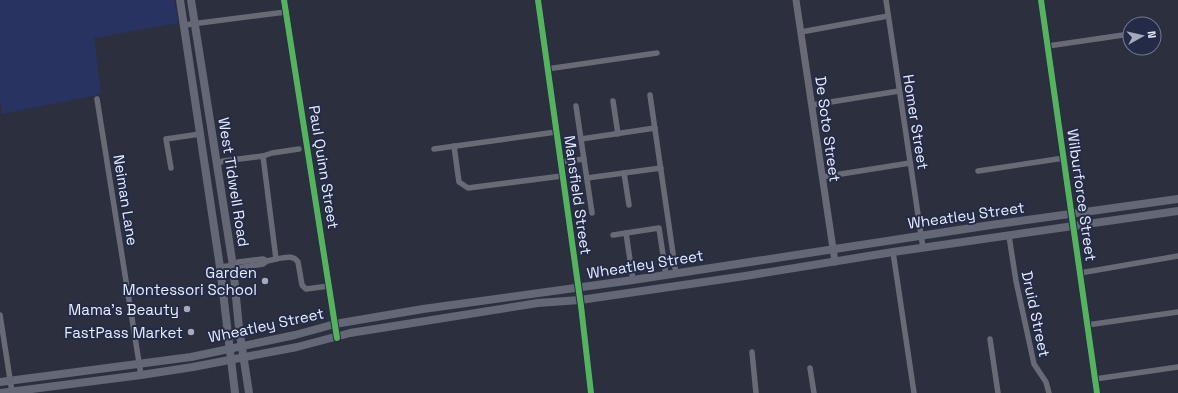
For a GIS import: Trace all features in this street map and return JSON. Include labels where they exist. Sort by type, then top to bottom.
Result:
[{"type":"main road","name":"West Tidwell Road","points":[[180,0],[220,267],[235,393]]},
{"type":"main road","name":"West Tidwell Road","points":[[191,0],[207,102],[220,163],[249,393]]},
{"type":"main road","points":[[196,104],[207,102]]},
{"type":"main road","name":"Wheatley Street","points":[[0,382],[191,356],[294,335],[335,324],[497,298],[676,274],[991,225],[1178,199]]},
{"type":"main road","name":"Wheatley Street","points":[[1,393],[141,376],[297,347],[337,338],[350,333],[538,303],[580,300],[751,275],[893,252],[1178,211]]},
{"type":"main road","points":[[991,225],[992,238]]},
{"type":"main road","points":[[749,262],[751,275]]},
{"type":"main road","points":[[666,275],[668,287]]},
{"type":"main road","points":[[497,298],[499,310]]},
{"type":"main road","points":[[416,311],[418,322]]},
{"type":"street","name":"Paul Quinn Street","points":[[284,0],[337,338]]},
{"type":"street","name":"Mansfield Street","points":[[538,0],[579,288],[591,393]]},
{"type":"street","name":"De Soto Street","points":[[796,0],[835,262]]},
{"type":"street","name":"Homer Street","points":[[886,0],[923,248]]},
{"type":"street","name":"Wilburforce Street","points":[[1041,0],[1073,214],[1097,393]]},
{"type":"street","points":[[184,25],[286,12]]},
{"type":"street","points":[[800,32],[888,16]]},
{"type":"street","points":[[1048,46],[1122,35]]},
{"type":"street","points":[[547,69],[658,52]]},
{"type":"street","points":[[812,104],[899,91]]},
{"type":"street","points":[[650,95],[676,274]]},
{"type":"street","name":"Neiman Lane","points":[[97,99],[141,376]]},
{"type":"street","points":[[613,101],[618,134]]},
{"type":"street","points":[[576,106],[592,213]]},
{"type":"street","points":[[581,139],[655,128]]},
{"type":"street","points":[[434,149],[556,132]]},
{"type":"street","points":[[171,168],[166,139],[200,134]]},
{"type":"street","points":[[454,146],[459,182],[468,188],[562,176]]},
{"type":"street","points":[[220,163],[299,149]]},
{"type":"street","points":[[263,156],[276,259]]},
{"type":"street","points":[[978,171],[1064,158]]},
{"type":"street","points":[[560,162],[584,159]]},
{"type":"street","points":[[822,177],[910,163]]},
{"type":"street","points":[[587,178],[661,168]]},
{"type":"street","points":[[624,173],[629,205]]},
{"type":"street","points":[[613,234],[660,228],[666,275]]},
{"type":"street","points":[[626,232],[633,280]]},
{"type":"street","name":"Druid Street","points":[[1009,236],[1016,281],[1034,364],[1046,382],[1049,393]]},
{"type":"street","points":[[893,252],[914,393]]},
{"type":"street","points":[[1080,273],[1178,256]]},
{"type":"street","points":[[220,267],[234,265],[238,268],[264,264],[267,261],[291,257],[297,259],[302,285],[306,288],[329,286]]},
{"type":"street","points":[[1087,325],[1178,312]]},
{"type":"street","points":[[0,315],[12,392]]},
{"type":"street","points":[[990,339],[998,393]]},
{"type":"street","points":[[752,352],[756,393]]},
{"type":"street","points":[[1095,379],[1178,367]]},
{"type":"street","points":[[810,368],[814,393]]},
{"type":"shaded area","points":[[0,0],[174,0],[178,23],[94,38],[101,94],[2,114],[0,99]]},
{"type":"cycle path","points":[[284,0],[337,338]]},
{"type":"cycle path","points":[[538,0],[581,306],[591,393]]},
{"type":"cycle path","points":[[1041,0],[1097,393]]},
{"type":"place","name":"Garden Montessori School","points":[[265,281]]},
{"type":"place","name":"Mama's Beauty","points":[[187,309]]},
{"type":"place","name":"FastPass Market","points":[[191,332]]}]
